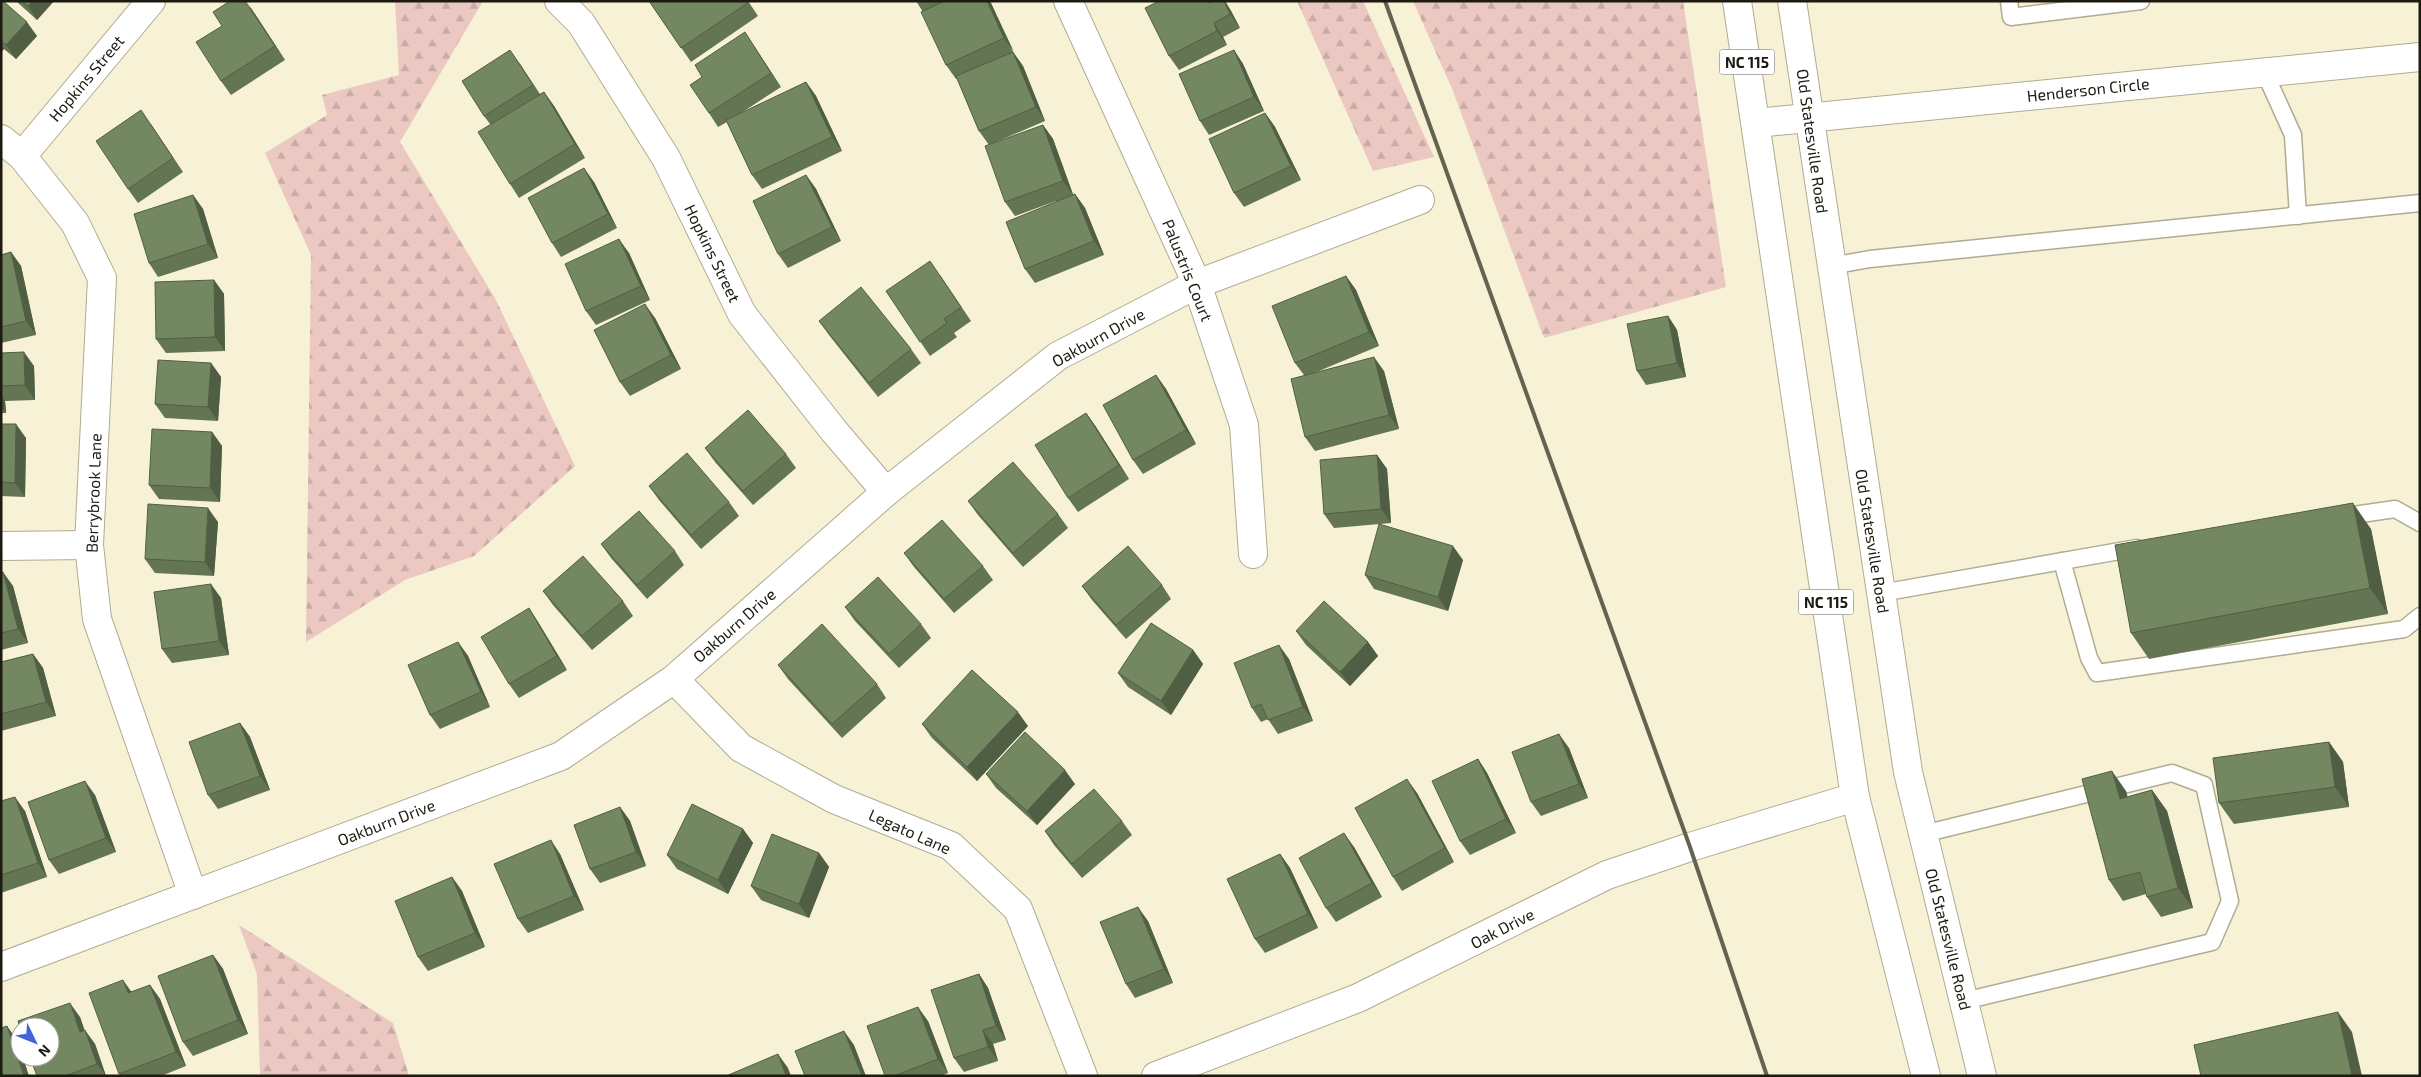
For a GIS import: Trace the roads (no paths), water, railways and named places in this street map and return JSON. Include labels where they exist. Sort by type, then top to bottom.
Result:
[{"type":"street","name":"Hopkins Street","points":[[22,156],[151,1]]},
{"type":"street","name":"Hopkins Street","points":[[559,1],[581,23],[666,158],[742,314],[886,492]]},
{"type":"street","name":"Palustris Court","points":[[1068,1],[1197,284],[1244,425],[1252,554]]},
{"type":"street","name":"NC 115","points":[[1737,1],[1855,796],[1926,1076]]},
{"type":"street","name":"Old Statesville Road","points":[[1792,1],[1908,772],[1982,1076]]},
{"type":"street","name":"Henderson Circle","points":[[1756,123],[2420,57]]},
{"type":"street","name":"Berrybrook Lane","points":[[1,139],[22,156],[75,223],[102,278],[90,545],[97,619],[193,895]]},
{"type":"street","name":"Oakburn Drive","points":[[1,967],[561,756],[674,679],[886,492],[1058,356],[1197,284],[1420,200]]},
{"type":"street","points":[[1,546],[90,545]]},
{"type":"street","name":"Legato Lane","points":[[674,679],[741,748],[834,799],[951,846],[1018,908],[1083,1076]]},
{"type":"street","name":"Oak Drive","points":[[1156,1076],[1358,998],[1607,875],[1855,796]]},
{"type":"lane","points":[[2009,1],[2011,17],[2142,1]]},
{"type":"lane","points":[[2264,72],[2293,135],[2298,216]]},
{"type":"lane","points":[[1831,266],[1870,260],[2420,203]]},
{"type":"lane","points":[[2327,519],[2395,509],[2420,523]]},
{"type":"lane","points":[[1881,593],[2153,545]]},
{"type":"lane","points":[[2062,561],[2089,658],[2096,673],[2404,629],[2420,616]]},
{"type":"lane","points":[[1923,834],[2172,773],[2204,785],[2230,901],[2212,942],[1964,1001]]},
{"type":"railway","points":[[1385,1],[1690,847],[1767,1076]]}]
